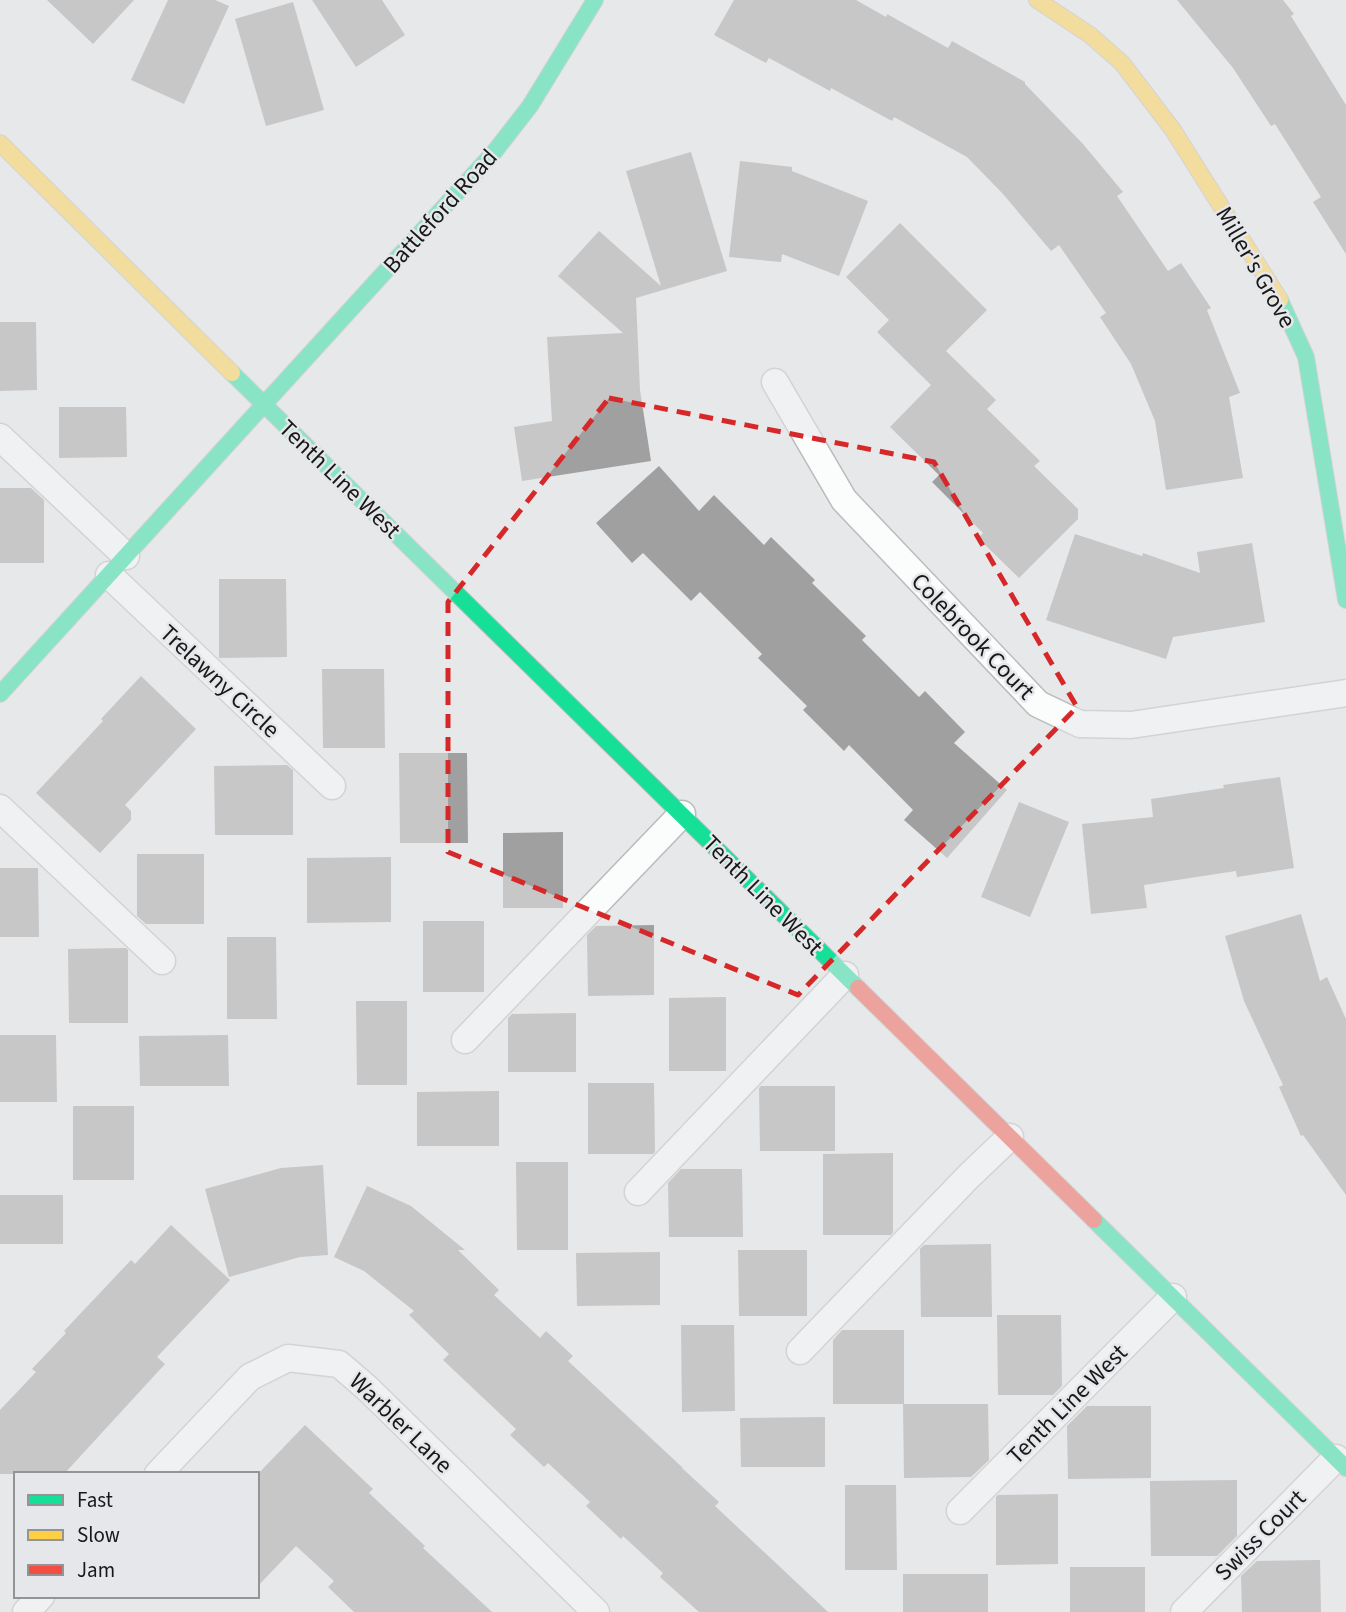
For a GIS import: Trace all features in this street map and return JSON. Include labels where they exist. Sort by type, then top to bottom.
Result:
[{"type":"street","name":"Battleford Road","points":[[264,405],[495,151],[530,106],[595,0]]},
{"type":"street","name":"Miller's Grove","points":[[1037,0],[1090,35],[1122,64],[1173,130],[1283,305],[1306,357],[1346,600]]},
{"type":"street","name":"Tenth Line West","points":[[0,143],[1341,1463]]},
{"type":"street","name":"Colebrook Court","points":[[775,382],[844,500],[1038,704],[1080,724],[1131,724],[1346,693]]},
{"type":"street","points":[[0,694],[264,405]]},
{"type":"street","name":"Trelawny Circle","points":[[0,437],[117,565],[332,786]]},
{"type":"street","points":[[0,808],[162,961]]},
{"type":"street","name":"Tenth Line West","points":[[466,1040],[682,814]]},
{"type":"street","name":"Tenth Line West","points":[[638,1192],[845,975]]},
{"type":"street","points":[[800,1351],[1010,1137]]},
{"type":"street","name":"Tenth Line West","points":[[960,1511],[1173,1297]]},
{"type":"street","name":"Warbler Lane","points":[[160,1472],[250,1377],[288,1359],[339,1364],[367,1388],[596,1612]]},
{"type":"street","name":"Swiss Court","points":[[1184,1612],[1341,1463]]},
{"type":"street","points":[[26,1612],[39,1598]]},
{"type":"highlighted area","points":[[609,398],[934,462],[1077,707],[798,995],[448,852],[448,602]]},
{"type":"building","points":[[47,0],[134,0],[93,44]]},
{"type":"building","points":[[168,0],[215,0],[229,6],[184,104],[131,80]]},
{"type":"building","points":[[312,0],[382,0],[405,35],[356,67]]},
{"type":"building","points":[[734,0],[856,0],[948,48],[952,41],[1025,82],[1123,192],[1117,196],[1168,271],[1181,263],[1211,308],[1207,310],[1240,393],[1229,397],[1243,478],[1166,490],[1155,421],[1131,364],[1100,317],[1106,313],[1059,245],[1051,251],[1003,194],[967,157],[894,117],[892,121],[769,58],[766,63],[714,35]]},
{"type":"building","points":[[1177,0],[1283,0],[1294,14],[1291,16],[1346,105],[1346,254],[1313,202],[1321,197],[1275,124],[1271,126],[1233,68]]},
{"type":"building","points":[[293,2],[324,110],[266,126],[235,19]]},
{"type":"building","points":[[691,152],[727,271],[636,298],[640,390],[651,461],[522,481],[514,427],[552,421],[547,337],[623,333],[558,276],[599,231],[661,286],[626,171]]},
{"type":"building","points":[[740,161],[792,167],[792,171],[868,201],[839,276],[782,254],[781,262],[729,257]]},
{"type":"building","points":[[900,223],[987,310],[946,351],[996,400],[987,409],[1040,461],[1034,466],[1078,509],[1078,519],[1019,578],[978,538],[983,533],[932,482],[939,475],[890,427],[931,385],[877,332],[889,320],[846,277]]},
{"type":"building","points":[[0,322],[36,322],[37,390],[0,391]]},
{"type":"building","points":[[59,407],[126,407],[127,457],[59,458]]},
{"type":"building","points":[[659,466],[699,511],[714,495],[764,545],[771,537],[815,580],[812,583],[866,636],[862,640],[919,697],[925,691],[965,732],[954,743],[1007,790],[947,858],[904,820],[913,810],[849,745],[844,751],[803,710],[807,706],[758,658],[762,654],[700,592],[691,601],[643,553],[632,563],[596,523]]},
{"type":"building","points":[[0,488],[31,488],[44,500],[44,563],[0,563]]},
{"type":"building","points":[[1075,534],[1142,556],[1143,553],[1200,573],[1197,552],[1252,543],[1265,622],[1173,637],[1166,659],[1046,620]]},
{"type":"building","points":[[219,579],[286,579],[287,657],[219,658]]},
{"type":"building","points":[[322,669],[384,669],[385,748],[323,748]]},
{"type":"building","points":[[141,676],[196,729],[125,805],[131,811],[131,820],[100,853],[36,793]]},
{"type":"building","points":[[399,753],[467,753],[468,843],[400,843]]},
{"type":"building","points":[[287,765],[293,770],[293,835],[215,835],[214,766]]},
{"type":"building","points":[[1280,777],[1294,868],[1237,877],[1236,871],[1144,885],[1147,908],[1091,914],[1082,824],[1153,817],[1151,799]]},
{"type":"building","points":[[1019,802],[1069,822],[1030,917],[981,897]]},
{"type":"building","points":[[563,832],[563,908],[503,908],[503,833]]},
{"type":"building","points":[[137,854],[204,854],[204,924],[146,924],[137,916]]},
{"type":"building","points":[[391,857],[391,922],[307,923],[307,858]]},
{"type":"building","points":[[0,868],[38,868],[39,937],[0,937]]},
{"type":"building","points":[[1301,914],[1320,981],[1327,977],[1346,1019],[1346,1195],[1303,1135],[1301,1136],[1279,1087],[1283,1085],[1244,1001],[1225,936]]},
{"type":"building","points":[[423,921],[484,921],[484,992],[423,992]]},
{"type":"building","points":[[654,925],[654,995],[588,996],[587,935],[596,926]]},
{"type":"building","points":[[227,937],[276,937],[277,1019],[227,1019]]},
{"type":"building","points":[[126,948],[128,1023],[69,1023],[68,949]]},
{"type":"building","points":[[726,997],[726,1071],[669,1071],[669,998]]},
{"type":"building","points":[[356,1001],[407,1001],[407,1085],[357,1085]]},
{"type":"building","points":[[576,1013],[576,1072],[508,1072],[508,1018],[512,1014]]},
{"type":"building","points":[[0,1035],[56,1035],[57,1102],[0,1102]]},
{"type":"building","points":[[228,1035],[229,1086],[140,1086],[139,1036]]},
{"type":"building","points":[[588,1083],[654,1083],[653,1154],[588,1154]]},
{"type":"building","points":[[761,1086],[835,1086],[835,1151],[760,1151]]},
{"type":"building","points":[[499,1091],[499,1146],[417,1146],[417,1092]]},
{"type":"building","points":[[73,1106],[134,1106],[134,1180],[73,1180]]},
{"type":"building","points":[[893,1153],[891,1235],[823,1235],[823,1154]]},
{"type":"building","points":[[516,1162],[568,1162],[568,1250],[517,1250]]},
{"type":"building","points":[[323,1165],[328,1255],[300,1257],[229,1277],[205,1189],[281,1168]]},
{"type":"building","points":[[681,1169],[742,1169],[743,1237],[669,1237],[668,1183]]},
{"type":"building","points":[[367,1186],[411,1206],[465,1250],[458,1250],[499,1290],[494,1295],[540,1338],[546,1331],[573,1356],[568,1361],[719,1502],[715,1506],[828,1612],[699,1612],[660,1577],[663,1573],[586,1506],[590,1502],[548,1463],[544,1467],[510,1435],[516,1429],[443,1360],[449,1354],[409,1315],[414,1311],[364,1271],[334,1257]]},
{"type":"building","points":[[0,1195],[63,1195],[63,1244],[0,1244]]},
{"type":"building","points":[[171,1225],[230,1280],[157,1357],[165,1364],[66,1472],[0,1474],[0,1410],[36,1372],[32,1369],[66,1333],[64,1331],[131,1260],[135,1264]]},
{"type":"building","points":[[991,1244],[992,1317],[921,1317],[920,1249],[924,1245]]},
{"type":"building","points":[[738,1250],[807,1250],[807,1316],[739,1316]]},
{"type":"building","points":[[660,1252],[660,1305],[577,1306],[576,1253]]},
{"type":"building","points":[[997,1315],[1061,1315],[1062,1386],[1053,1395],[998,1395]]},
{"type":"building","points":[[681,1325],[734,1325],[735,1411],[682,1412]]},
{"type":"building","points":[[842,1330],[904,1330],[904,1404],[833,1404],[833,1340]]},
{"type":"building","points":[[903,1404],[988,1404],[989,1460],[971,1477],[904,1478]]},
{"type":"building","points":[[1087,1406],[1151,1406],[1151,1478],[1068,1479],[1067,1426]]},
{"type":"building","points":[[825,1417],[825,1467],[741,1467],[740,1418]]},
{"type":"building","points":[[305,1425],[373,1489],[369,1493],[425,1546],[423,1548],[492,1612],[354,1612],[328,1587],[334,1581],[296,1546],[259,1585],[259,1473]]},
{"type":"building","points":[[1237,1480],[1237,1536],[1217,1556],[1151,1556],[1150,1481]]},
{"type":"building","points":[[845,1485],[896,1485],[897,1570],[845,1570]]},
{"type":"building","points":[[1058,1494],[1058,1564],[996,1565],[996,1497]]},
{"type":"building","points":[[1320,1560],[1321,1612],[1242,1612],[1241,1576],[1257,1561]]},
{"type":"building","points":[[1070,1567],[1145,1567],[1145,1612],[1070,1612]]},
{"type":"building","points":[[903,1574],[988,1574],[988,1612],[903,1612]]},
{"type":"traffic: fast","points":[[0,694],[495,151],[530,106],[595,0]]},
{"type":"traffic: fast","points":[[1280,300],[1306,357],[1346,600]]},
{"type":"traffic: fast","points":[[232,373],[858,988]]},
{"type":"traffic: fast","points":[[1094,1220],[1346,1468]]},
{"type":"traffic: slow","points":[[1037,0],[1090,35],[1122,63],[1173,130],[1280,300]]},
{"type":"traffic: slow","points":[[0,143],[232,373]]},
{"type":"traffic: jam","points":[[858,988],[1094,1220]]}]
